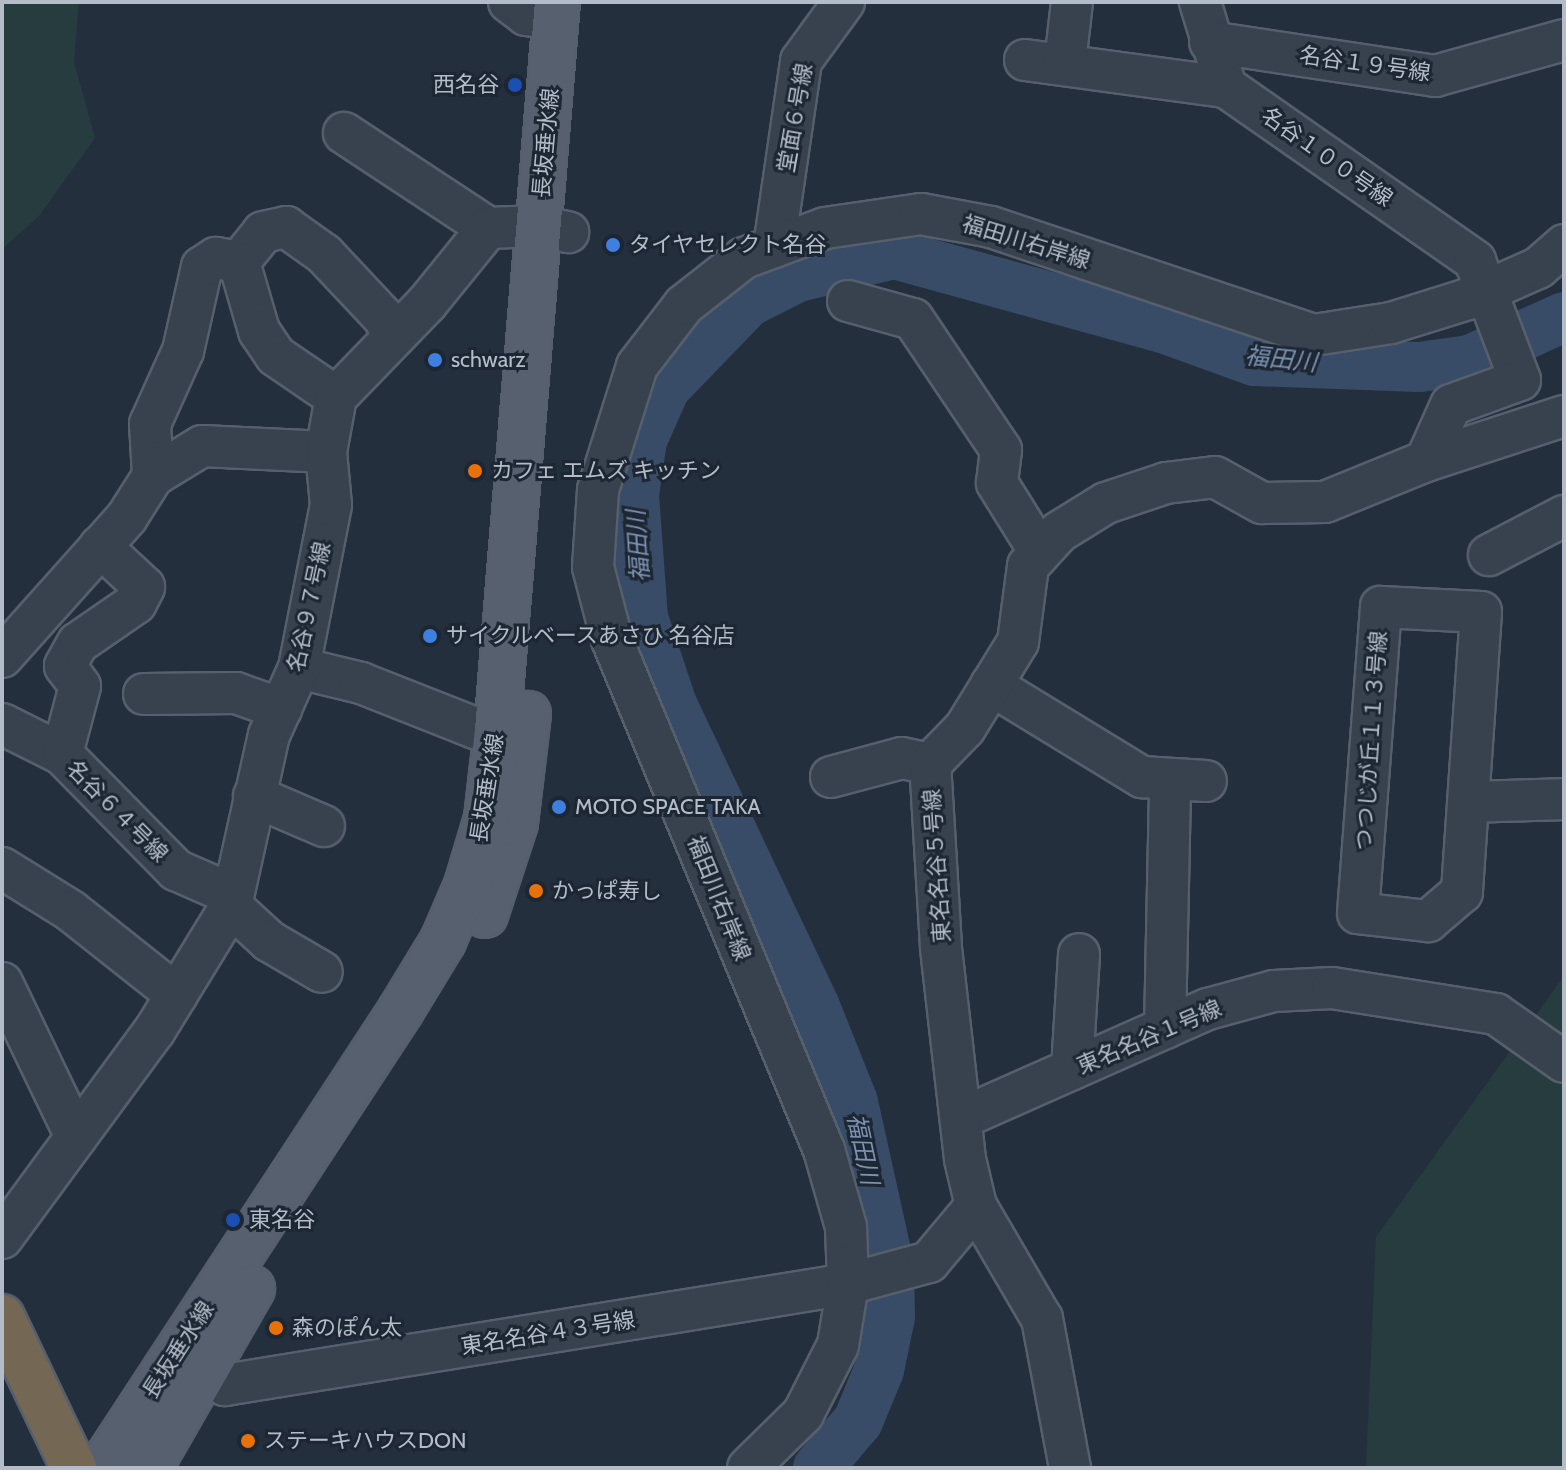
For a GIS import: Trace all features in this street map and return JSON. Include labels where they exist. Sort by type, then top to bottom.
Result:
[{"type":"highway","points":[[2,1317],[74,1468]]},
{"type":"main road","name":"長坂垂水線","points":[[101,1468],[189,1364],[233,1318],[463,963],[507,857],[522,780],[566,8]]},
{"type":"main road","name":"長坂垂水線","points":[[149,1468],[189,1364],[443,941],[467,885],[487,818],[554,229]]},
{"type":"street","points":[[509,2],[526,15],[566,8]]},
{"type":"street","name":"堂面６号線","points":[[774,247],[801,61],[844,2]]},
{"type":"street","points":[[1065,63],[1072,2]]},
{"type":"street","points":[[1025,60],[1226,87],[1200,2]]},
{"type":"street","name":"名谷１９号線","points":[[1210,42],[1435,76],[1564,40]]},
{"type":"street","name":"名谷１００号線","points":[[1226,87],[1475,261],[1486,291]]},
{"type":"street","points":[[344,133],[488,228],[554,229]]},
{"type":"street","name":"福田川右岸線","points":[[748,1468],[803,1414],[838,1345],[848,1284],[846,1227],[824,1150],[612,640],[593,567],[598,490],[637,366],[684,305],[744,258],[825,228],[921,214],[991,227],[1314,335],[1391,323],[1486,291],[1538,268],[1564,245]]},
{"type":"street","points":[[239,262],[263,232],[286,227],[324,254],[384,318],[394,336]]},
{"type":"street","points":[[239,262],[259,331],[276,356],[336,397],[488,228]]},
{"type":"street","points":[[153,476],[150,424],[183,351],[202,267],[216,258],[239,262]]},
{"type":"street","points":[[1426,461],[1451,405],[1520,380],[1486,291]]},
{"type":"street","points":[[848,301],[913,319],[1001,450],[997,483],[1040,552]]},
{"type":"street","name":"名谷９７号線","points":[[2,1238],[177,995],[232,900],[254,796],[281,709],[299,668],[331,505],[326,452],[336,397]]},
{"type":"street","name":"東名名谷５号線","points":[[1070,1468],[1042,1319],[976,1206],[965,1159],[964,1117],[941,947],[930,764],[965,728],[1018,642],[1028,566],[1059,532],[1106,503],[1166,483],[1215,477],[1262,503],[1325,502],[1426,461],[1564,416]]},
{"type":"street","points":[[2,657],[100,546],[153,476],[202,446],[326,452]]},
{"type":"street","points":[[1489,555],[1564,516]]},
{"type":"street","points":[[62,754],[80,686],[65,666],[78,643],[136,603],[144,587],[100,546]]},
{"type":"street","name":"つつじが丘１１３号線","points":[[1381,607],[1481,612],[1469,802],[1462,892],[1428,921],[1358,913],[1381,607]]},
{"type":"street","points":[[299,668],[361,683],[475,728],[497,730]]},
{"type":"street","points":[[991,685],[1142,777],[1188,780],[1165,1028]]},
{"type":"street","points":[[144,694],[225,692],[281,709]]},
{"type":"street","name":"名谷６４号線","points":[[2,724],[62,754],[176,870],[232,900],[269,941],[322,972]]},
{"type":"street","points":[[831,777],[902,758],[930,764]]},
{"type":"street","points":[[254,796],[324,826]]},
{"type":"street","points":[[1469,802],[1564,799]]},
{"type":"street","points":[[2,868],[71,911],[177,995]]},
{"type":"street","points":[[1072,1069],[1079,954]]},
{"type":"street","points":[[2,983],[76,1137]]},
{"type":"street","name":"東名名谷１号線","points":[[964,1117],[1208,1009],[1274,991],[1332,988],[1496,1014],[1564,1062]]},
{"type":"street","name":"東名名谷４３号線","points":[[189,1364],[225,1385],[848,1284],[929,1262],[976,1206]]},
{"type":"green space","points":[[2,2],[79,2],[74,62],[95,138],[39,216],[2,249]]},
{"type":"green space","points":[[1564,976],[1564,1468],[1366,1468],[1376,1237]]},
{"type":"waterway","name":"福田川","points":[[818,1468],[858,1421],[879,1370],[890,1317],[889,1265],[853,1102],[815,1007],[671,702],[643,618],[634,495],[642,440],[665,388],[748,302],[798,277],[894,254],[1163,328],[1254,361],[1419,367],[1470,360],[1564,317]]},
{"type":"place","name":"西名谷","points":[[515,85]]},
{"type":"place","name":"タイヤセレクト名谷","points":[[613,245]]},
{"type":"place","name":"schwarz","points":[[435,360]]},
{"type":"place","name":"カフェ エムズ キッチン","points":[[475,471]]},
{"type":"place","name":"サイクルベースあさひ 名谷店","points":[[430,636]]},
{"type":"place","name":"MOTO SPACE TAKA","points":[[559,807]]},
{"type":"place","name":"かっぱ寿し","points":[[536,891]]},
{"type":"place","name":"東名谷","points":[[233,1220]]},
{"type":"place","name":"森のぽん太","points":[[276,1328]]},
{"type":"place","name":"ステーキハウスDON","points":[[248,1441]]}]
